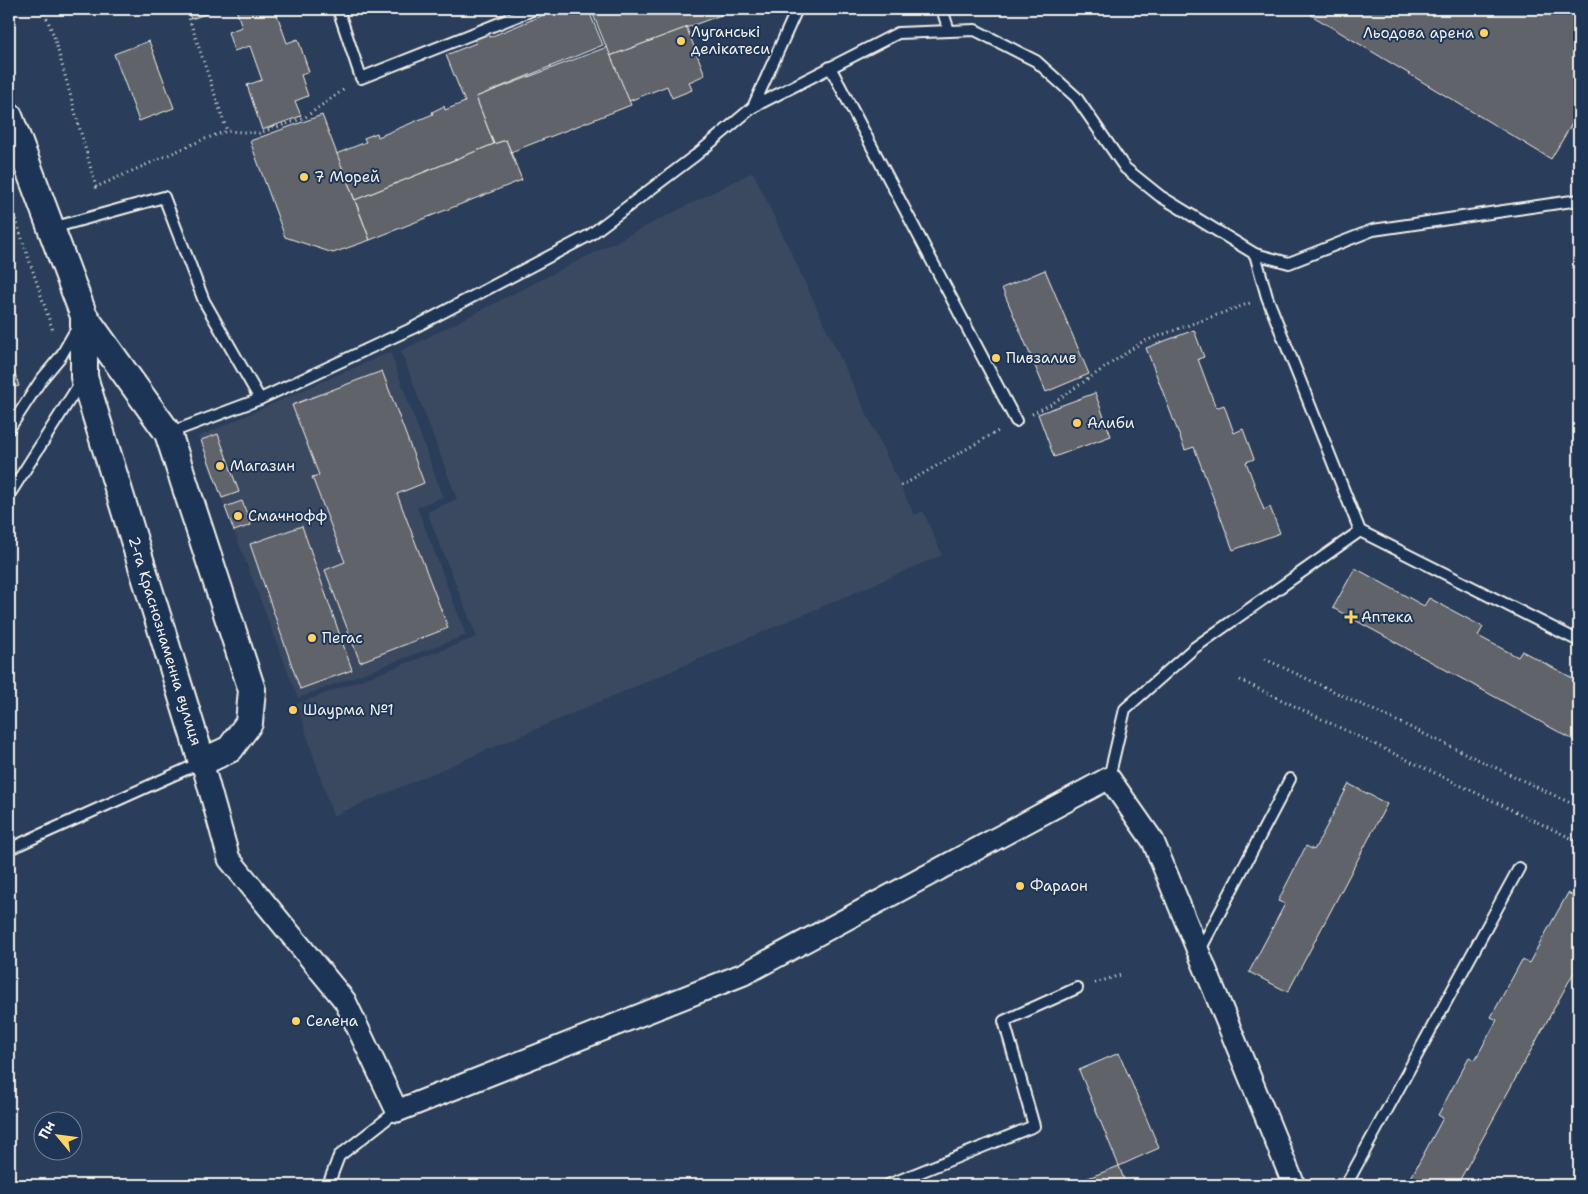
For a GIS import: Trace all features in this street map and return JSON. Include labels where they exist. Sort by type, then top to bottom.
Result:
[{"type":"street","name":"2-га Краснознаменна вулиця","points":[[9,116],[84,316],[168,433],[252,690],[249,723],[230,749],[202,762],[84,378],[84,316]]},
{"type":"street","points":[[202,762],[229,859],[345,1001],[397,1112],[744,974],[1109,778],[1153,841],[1294,1185]]},
{"type":"lane","points":[[338,9],[361,78],[535,9]]},
{"type":"lane","points":[[753,107],[797,9]]},
{"type":"lane","points":[[942,9],[949,31]]},
{"type":"lane","points":[[168,433],[260,399],[413,328],[590,235],[696,155],[753,107],[898,33],[975,30],[1036,61],[1076,97],[1124,168],[1160,196],[1255,254],[1289,263],[1373,230],[1579,200]]},
{"type":"lane","points":[[830,68],[1016,421]]},
{"type":"lane","points":[[51,228],[164,197],[204,301],[260,399]]},
{"type":"lane","points":[[1255,254],[1267,297],[1360,530],[1579,641]]},
{"type":"lane","points":[[9,429],[41,380],[61,356],[84,316]]},
{"type":"lane","points":[[9,495],[84,378]]},
{"type":"lane","points":[[1109,778],[1125,709],[1194,648],[1360,530]]},
{"type":"lane","points":[[9,849],[202,762]]},
{"type":"lane","points":[[1199,953],[1290,779]]},
{"type":"lane","points":[[1346,1185],[1519,868]]},
{"type":"lane","points":[[888,1185],[1034,1126],[1004,1021],[1077,988]]},
{"type":"lane","points":[[328,1185],[339,1156],[397,1112]]},
{"type":"path","points":[[43,9],[54,36],[96,187],[202,140],[227,131],[259,133],[304,118],[361,78]]},
{"type":"path","points":[[186,9],[227,131]]},
{"type":"path","points":[[9,200],[61,356]]},
{"type":"path","points":[[9,221],[16,218]]},
{"type":"path","points":[[901,486],[1016,421],[1053,403],[1142,342],[1267,297]]},
{"type":"path","points":[[1265,659],[1579,807]]},
{"type":"path","points":[[1240,680],[1579,842]]},
{"type":"path","points":[[1077,988],[1121,976]]},
{"type":"shaded area","points":[[753,172],[914,515],[923,511],[942,555],[333,816],[297,704],[477,637],[427,512],[457,499],[401,351]]},
{"type":"shaded area","points":[[390,352],[443,497],[417,507],[466,635],[298,698],[198,437]]},
{"type":"building","points":[[187,9],[208,9],[209,13],[191,19]]},
{"type":"building","points":[[236,9],[275,9],[287,43],[298,39],[309,72],[301,75],[308,96],[295,101],[301,116],[262,130],[247,85],[262,80],[250,46],[234,51],[228,32],[242,27]]},
{"type":"building","points":[[588,9],[603,45],[476,97],[494,144],[355,200],[336,154],[366,142],[364,138],[377,133],[378,137],[433,114],[432,112],[444,106],[445,110],[465,102],[446,55],[476,43],[474,39],[488,33],[490,37],[546,14],[544,10]]},
{"type":"building","points":[[591,9],[737,9],[610,56]]},
{"type":"building","points":[[1315,9],[1579,9],[1579,112],[1551,159],[1311,15]]},
{"type":"building","points":[[686,26],[705,75],[689,82],[692,90],[672,98],[667,86],[629,101],[610,56]]},
{"type":"building","points":[[149,41],[174,108],[139,121],[114,54]]},
{"type":"building","points":[[607,47],[631,105],[511,152],[506,140],[494,144],[476,97]]},
{"type":"building","name":"7 Морей","points":[[322,115],[370,240],[333,253],[285,237],[250,141]]},
{"type":"building","points":[[506,140],[522,180],[370,240],[355,200]]},
{"type":"building","points":[[1045,270],[1089,374],[1046,392],[1002,288]]},
{"type":"building","points":[[1194,330],[1204,357],[1198,359],[1216,408],[1224,405],[1234,433],[1243,429],[1254,459],[1246,462],[1264,510],[1270,507],[1280,533],[1233,550],[1194,447],[1185,450],[1146,348]]},
{"type":"building","points":[[9,355],[19,386],[9,389]]},
{"type":"building","name":"Пегас","points":[[382,371],[424,483],[397,494],[448,628],[360,662],[325,570],[345,562],[312,477],[319,475],[292,405]]},
{"type":"building","points":[[1095,393],[1111,436],[1054,457],[1038,414]]},
{"type":"building","name":"Магазин","points":[[218,434],[239,492],[222,498],[201,440]]},
{"type":"building","name":"Смачнофф","points":[[242,501],[251,525],[234,531],[225,507]]},
{"type":"building","name":"Пегас","points":[[302,526],[352,670],[300,689],[250,544]]},
{"type":"building","points":[[1355,568],[1424,606],[1429,598],[1483,627],[1478,636],[1518,657],[1522,651],[1578,681],[1573,689],[1579,692],[1579,743],[1333,608]]},
{"type":"building","points":[[1349,784],[1387,804],[1288,992],[1249,972],[1285,904],[1278,901],[1306,846],[1314,850]]},
{"type":"building","points":[[1568,893],[1579,899],[1579,963],[1457,1185],[1407,1185],[1443,1118],[1438,1115],[1469,1057],[1475,1060],[1497,1020],[1491,1017],[1522,960],[1529,963]]},
{"type":"building","points":[[1119,1053],[1159,1148],[1119,1166],[1079,1070]]},
{"type":"building","points":[[1119,1166],[1126,1185],[1070,1185]]},
{"type":"place","name":"Льодова арена","points":[[1484,33]]},
{"type":"place","name":"Луганські делікатеси","points":[[681,41]]},
{"type":"place","name":"7 Морей","points":[[304,177]]},
{"type":"place","name":"Пивзалив","points":[[996,358]]},
{"type":"place","name":"Алиби","points":[[1077,423]]},
{"type":"place","name":"Магазин","points":[[220,466]]},
{"type":"place","name":"Смачнофф","points":[[238,516]]},
{"type":"place","name":"Аптека","points":[[1351,617]]},
{"type":"place","name":"Пегас","points":[[312,638]]},
{"type":"place","name":"Шаурма №1","points":[[293,710]]},
{"type":"place","name":"Фараон","points":[[1020,886]]},
{"type":"place","name":"Селена","points":[[296,1021]]}]
